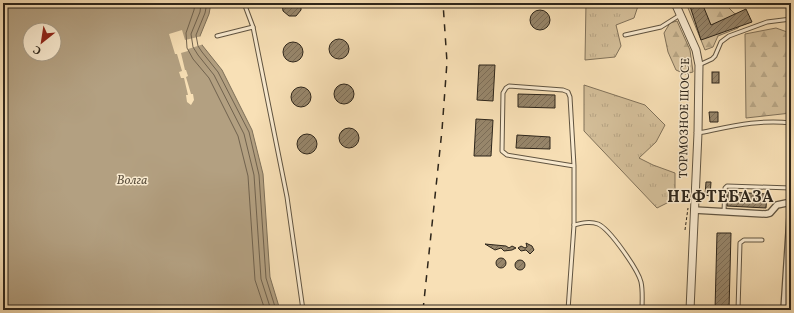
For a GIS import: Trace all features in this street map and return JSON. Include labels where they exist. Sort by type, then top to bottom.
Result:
[{"type":"street","name":"ТОРМОЗНОЕ ШОССЕ","points":[[675,3],[696,50],[699,65],[698,133],[690,310]]},
{"type":"street","points":[[694,210],[766,214],[770,213],[777,205],[791,202],[784,310]]},
{"type":"lane","points":[[244,3],[252,27],[287,197],[302,310]]},
{"type":"lane","points":[[625,34],[661,27],[680,14]]},
{"type":"lane","points":[[699,65],[712,59],[715,56],[721,42],[729,36],[767,22],[791,19]]},
{"type":"lane","points":[[217,36],[252,27]]},
{"type":"lane","points":[[568,310],[574,225],[574,166],[570,97],[568,92],[563,90],[509,86],[506,88],[503,93],[503,154],[574,166]]},
{"type":"lane","points":[[698,133],[756,122],[778,121],[791,123]]},
{"type":"lane","points":[[724,211],[725,188],[727,186],[791,188]]},
{"type":"lane","points":[[574,225],[594,223],[603,227],[614,238],[639,276],[642,310]]},
{"type":"lane","points":[[738,310],[740,243],[744,240],[762,240]]},
{"type":"green space","points":[[586,3],[639,3],[634,18],[616,25],[621,46],[615,57],[585,60]]},
{"type":"green space","points":[[686,3],[724,3],[734,13],[743,19],[738,28],[718,36],[713,47],[705,50]]},
{"type":"green space","points":[[677,21],[690,50],[693,72],[685,74],[676,70],[668,52],[664,33],[670,23]]},
{"type":"green space","points":[[776,28],[790,33],[791,37],[791,113],[746,118],[745,34]]},
{"type":"green space","points":[[584,85],[645,105],[665,125],[656,142],[639,158],[675,173],[675,199],[657,208],[584,131]]},
{"type":"water","name":"Волга","points":[[3,3],[211,3],[209,14],[200,36],[202,45],[222,70],[252,130],[263,174],[270,277],[280,310],[3,310]]},
{"type":"pier","points":[[182,30],[185,40],[202,36],[204,44],[181,53],[188,76],[186,77],[191,94],[193,94],[194,100],[191,105],[187,102],[186,95],[188,95],[184,78],[181,78],[179,72],[182,71],[169,34]]},
{"type":"building","points":[[282,3],[301,3],[301,10],[296,16],[289,16],[283,11]]},
{"type":"building","points":[[689,3],[702,3],[711,25],[746,9],[752,22],[701,40]]},
{"type":"building","points":[[540,10],[547,13],[550,20],[547,27],[540,30],[533,27],[530,20],[533,13]]},
{"type":"building","points":[[339,39],[346,42],[349,49],[346,56],[339,59],[332,56],[329,49],[332,42]]},
{"type":"building","points":[[293,42],[300,45],[303,52],[300,59],[293,62],[286,59],[283,52],[286,45]]},
{"type":"building","points":[[479,65],[495,65],[493,101],[477,100]]},
{"type":"building","points":[[712,72],[719,72],[719,83],[712,83]]},
{"type":"building","points":[[344,84],[351,87],[354,94],[351,101],[344,104],[337,101],[334,94],[337,87]]},
{"type":"building","points":[[301,87],[308,90],[311,97],[308,104],[301,107],[294,104],[291,97],[294,90]]},
{"type":"building","points":[[518,94],[555,95],[555,108],[518,107]]},
{"type":"building","points":[[709,112],[718,112],[718,122],[710,122]]},
{"type":"building","points":[[476,119],[493,120],[491,156],[474,156]]},
{"type":"building","points":[[349,128],[356,131],[359,138],[356,145],[349,148],[342,145],[339,138],[342,131]]},
{"type":"building","points":[[307,134],[314,137],[317,144],[314,151],[307,154],[300,151],[297,144],[300,137]]},
{"type":"building","points":[[517,135],[550,137],[550,149],[516,148]]},
{"type":"building","points":[[706,182],[711,182],[710,196],[705,195]]},
{"type":"building","points":[[728,192],[767,194],[766,208],[727,206]]},
{"type":"building","points":[[717,233],[731,233],[729,310],[715,310]]},
{"type":"building","points":[[526,243],[532,246],[534,250],[530,254],[526,250],[521,251],[518,248],[521,246],[525,248],[527,247]]},
{"type":"building","points":[[485,244],[506,246],[509,248],[512,246],[516,248],[504,251],[501,248],[495,250]]},
{"type":"building","points":[[499,258],[503,258],[506,263],[503,268],[499,268],[496,265],[496,261]]},
{"type":"building","points":[[518,260],[522,260],[525,265],[522,270],[518,270],[515,267],[515,263]]},
{"type":"railway","points":[[423,310],[442,130],[447,62],[443,3]]},
{"type":"district","name":"НЕФТЕБАЗА","points":[[721,198]]}]
